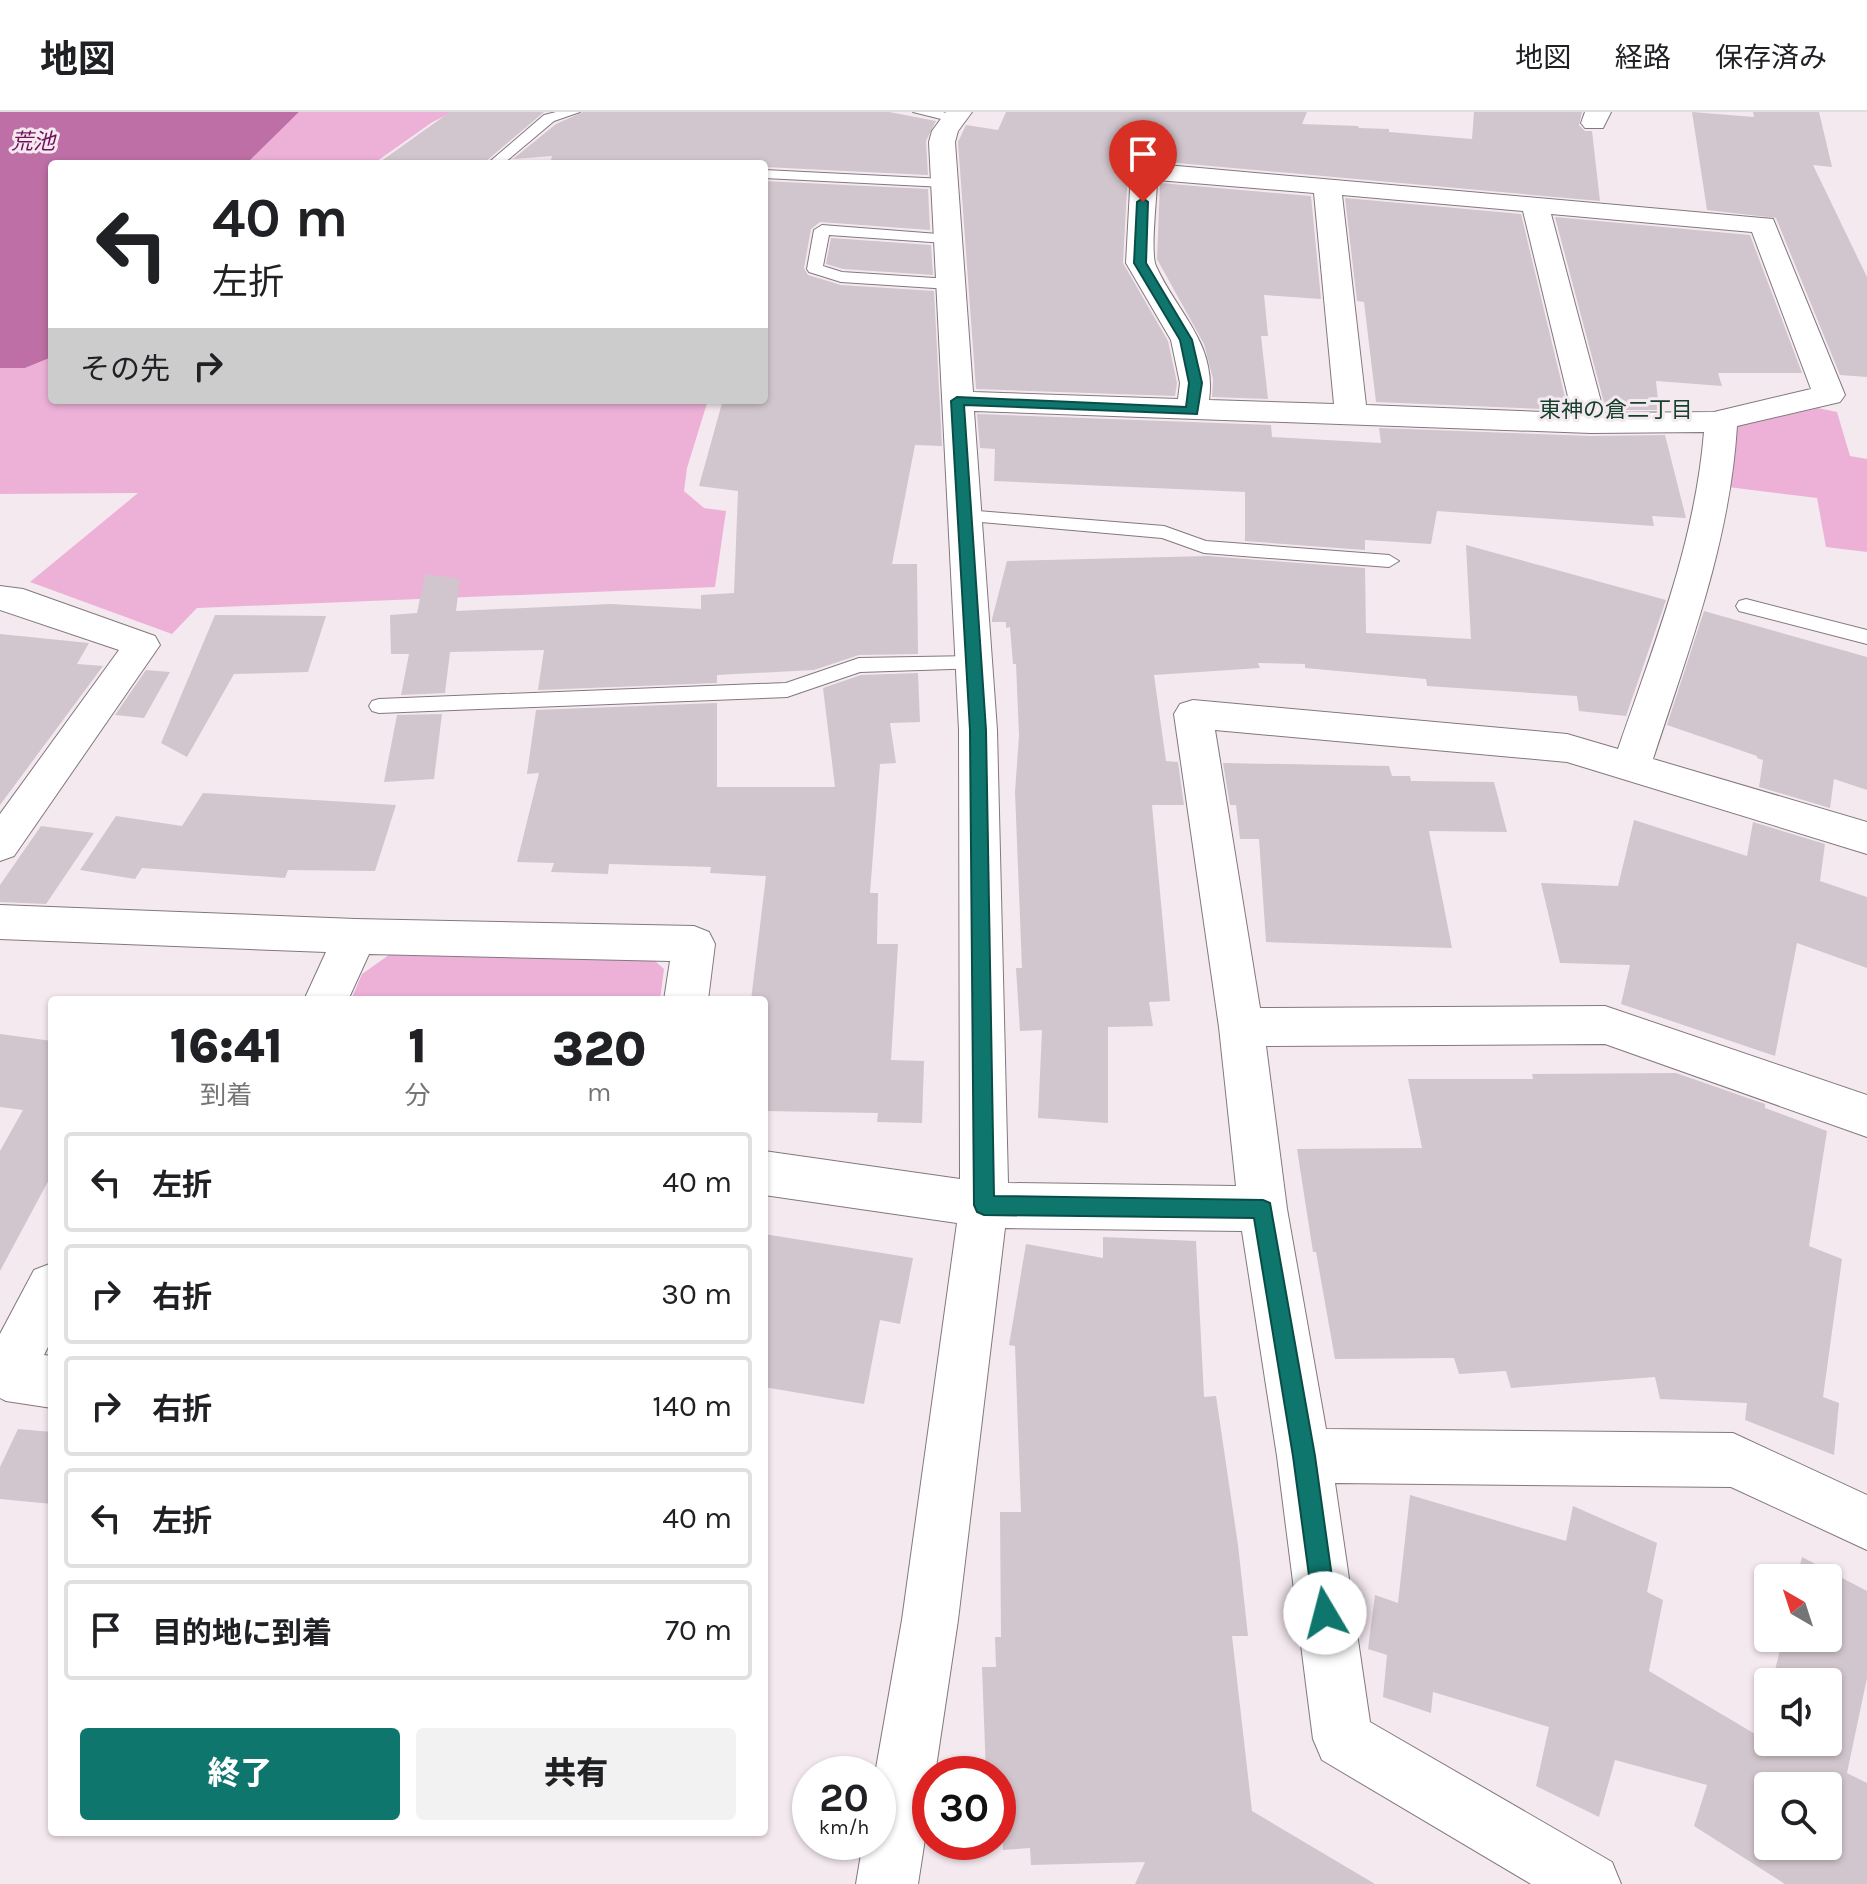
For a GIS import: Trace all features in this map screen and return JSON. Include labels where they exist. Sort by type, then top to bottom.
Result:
[{"type":"street","points":[[887,1884],[930,1620],[984,1205],[978,730],[942,142],[956,115]]},
{"type":"street","points":[[957,401],[1192,411],[1591,423],[1721,422],[1729,417],[1829,395],[1763,225],[1144,171],[1140,263],[1186,340],[1196,383],[1192,411]]},
{"type":"street","points":[[1327,186],[1351,415]]},
{"type":"street","points":[[1535,204],[1591,423]]},
{"type":"street","points":[[1631,767],[1692,578],[1720,468],[1721,422]]},
{"type":"street","points":[[0,598],[10,598],[142,645],[0,845]]},
{"type":"street","points":[[1590,1884],[1343,1739],[1304,1456],[1263,1209],[1241,1027],[1193,714],[1567,748],[1867,838]]},
{"type":"street","points":[[0,922],[355,936],[694,944],[687,996]]},
{"type":"street","points":[[328,996],[355,936]]},
{"type":"street","points":[[1241,1027],[1605,1025],[1867,1116]]},
{"type":"street","points":[[768,1174],[984,1205],[1263,1209]]},
{"type":"street","points":[[48,1295],[6,1375],[48,1381]]},
{"type":"street","points":[[1304,1456],[1733,1460],[1867,1523]]},
{"type":"lane","points":[[499,160],[549,118],[573,112]]},
{"type":"lane","points":[[920,112],[956,115]]},
{"type":"lane","points":[[768,174],[944,183]]},
{"type":"lane","points":[[946,238],[822,230],[815,269],[841,277],[950,284]]},
{"type":"lane","points":[[965,516],[1164,532],[1204,547],[1389,561]]},
{"type":"lane","points":[[1746,606],[1867,637]]},
{"type":"lane","points":[[379,706],[787,690],[859,665],[974,663]]},
{"type":"shaded area","points":[[299,112],[452,112],[379,160],[250,160]]},
{"type":"shaded area","points":[[48,359],[48,404],[707,404],[687,468],[684,491],[704,508],[726,511],[715,587],[197,608],[172,634],[30,582],[138,493],[0,494],[0,368],[25,368]]},
{"type":"shaded area","points":[[1818,408],[1837,412],[1850,456],[1867,459],[1867,552],[1826,547],[1817,498],[1728,487],[1737,426]]},
{"type":"shaded area","points":[[389,955],[655,961],[664,969],[661,996],[353,996],[362,974]]},
{"type":"water","name":"荒池","points":[[0,112],[299,112],[250,160],[48,160],[48,359],[25,368],[0,368]]},
{"type":"building","points":[[450,112],[544,112],[487,160],[383,160]]},
{"type":"building","points":[[583,112],[889,112],[936,121],[926,141],[928,175],[768,167],[768,160],[551,160],[552,156],[513,159],[556,124]]},
{"type":"building","points":[[1006,112],[1307,112],[1302,124],[1358,126],[1389,129],[1389,132],[1472,139],[1474,112],[1582,112],[1579,125],[1585,131],[1592,131],[1600,201],[1144,160],[1134,162],[1128,171],[1123,263],[1168,341],[1177,383],[1175,396],[976,389],[958,142],[966,125],[998,130]]},
{"type":"building","points":[[1692,112],[1754,117],[1753,112],[1819,112],[1832,167],[1813,165],[1867,277],[1867,377],[1840,375],[1776,218],[1707,210]]},
{"type":"building","points":[[768,181],[928,189],[930,230],[820,222],[811,229],[804,268],[808,275],[841,285],[934,291],[942,446],[915,445],[892,564],[917,564],[918,654],[859,655],[814,670],[717,675],[717,683],[538,690],[544,650],[450,652],[445,693],[401,695],[409,654],[391,654],[390,615],[417,613],[425,574],[460,579],[456,611],[611,604],[701,609],[701,595],[734,593],[738,491],[699,486],[722,404],[768,404]]},
{"type":"building","points":[[1160,183],[1311,196],[1321,299],[1264,295],[1268,336],[1261,336],[1268,399],[1212,397],[1213,379],[1204,344],[1157,259]]},
{"type":"building","points":[[1345,198],[1521,214],[1568,410],[1376,402],[1364,302],[1357,301]]},
{"type":"building","points":[[1555,217],[1750,235],[1802,373],[1718,373],[1722,386],[1656,381],[1659,410],[1606,410]]},
{"type":"building","points":[[831,238],[931,245],[933,275],[843,269],[826,264]]},
{"type":"building","points":[[977,414],[1271,425],[1272,437],[1381,443],[1379,428],[1591,436],[1665,435],[1686,518],[1652,516],[1654,526],[1437,511],[1431,544],[1365,540],[1365,550],[1245,541],[1245,492],[994,481],[995,449],[980,448]]},
{"type":"building","points":[[1466,545],[1666,600],[1626,716],[1579,711],[1577,696],[1427,686],[1426,679],[1305,668],[1305,664],[1258,663],[1260,668],[1154,675],[1166,761],[1178,762],[1184,805],[1152,805],[1170,1001],[1149,1002],[1153,1026],[1108,1027],[1108,1123],[1038,1118],[1042,1030],[1020,1031],[1016,968],[1022,968],[1015,792],[1019,736],[1016,664],[1013,664],[1010,627],[1006,628],[1006,622],[992,622],[1007,561],[1208,556],[1365,568],[1366,633],[1471,639]]},
{"type":"building","points":[[1704,611],[1867,657],[1867,790],[1834,779],[1830,808],[1759,787],[1763,760],[1667,725]]},
{"type":"building","points":[[215,615],[326,616],[308,672],[234,674],[187,757],[161,743]]},
{"type":"building","points":[[0,634],[89,643],[77,664],[103,666],[0,805]]},
{"type":"building","points":[[146,670],[170,672],[144,718],[115,715]]},
{"type":"building","points":[[918,673],[920,722],[890,723],[896,763],[880,764],[870,893],[878,893],[877,944],[898,944],[891,1060],[924,1061],[922,1123],[877,1122],[878,1113],[768,1111],[768,996],[751,996],[766,876],[710,873],[711,867],[609,864],[608,874],[551,872],[554,863],[517,862],[539,773],[527,774],[536,710],[717,703],[717,787],[835,787],[823,688],[861,675]]},
{"type":"building","points":[[442,714],[434,779],[384,782],[397,715]]},
{"type":"building","points":[[1223,763],[1389,766],[1392,776],[1410,776],[1411,781],[1494,782],[1507,832],[1429,831],[1452,948],[1266,942],[1259,839],[1240,839],[1236,805],[1230,805]]},
{"type":"building","points":[[203,793],[396,805],[375,871],[288,870],[285,878],[142,868],[135,879],[80,870],[116,816],[182,826]]},
{"type":"building","points":[[1634,820],[1747,856],[1753,822],[1825,844],[1820,881],[1867,897],[1867,968],[1797,943],[1775,1056],[1621,1004],[1630,965],[1560,963],[1541,883],[1618,886]]},
{"type":"building","points":[[41,826],[94,833],[46,904],[0,902],[0,885]]},
{"type":"building","points":[[0,1034],[48,1040],[48,1181],[0,1271],[0,1151],[23,1110],[0,1107]]},
{"type":"building","points":[[1676,1073],[1765,1104],[1765,1108],[1827,1131],[1809,1246],[1842,1259],[1823,1397],[1839,1403],[1834,1455],[1745,1420],[1747,1403],[1660,1399],[1655,1377],[1511,1388],[1506,1371],[1459,1374],[1454,1358],[1335,1359],[1316,1252],[1313,1252],[1297,1149],[1422,1148],[1408,1079],[1533,1079],[1532,1074]]},
{"type":"building","points":[[768,1235],[913,1258],[900,1324],[880,1320],[864,1404],[768,1388]]},
{"type":"building","points":[[1103,1237],[1196,1241],[1204,1397],[1216,1396],[1248,1636],[1232,1636],[1252,1811],[1375,1884],[1135,1884],[1145,1862],[1031,1865],[1030,1848],[1016,1849],[1016,1756],[985,1756],[982,1667],[996,1667],[995,1637],[1001,1637],[1000,1512],[1021,1512],[1015,1346],[1009,1345],[1026,1244],[1103,1258]]},
{"type":"building","points":[[18,1429],[48,1432],[48,1504],[0,1499],[0,1467]]},
{"type":"building","points":[[1410,1495],[1566,1541],[1573,1506],[1657,1543],[1647,1592],[1663,1600],[1649,1671],[1754,1733],[1754,1756],[1842,1756],[1842,1668],[1776,1668],[1780,1652],[1842,1652],[1842,1578],[1867,1591],[1867,1678],[1847,1773],[1867,1783],[1867,1884],[1785,1884],[1694,1826],[1707,1785],[1615,1760],[1599,1817],[1536,1786],[1549,1727],[1433,1692],[1431,1713],[1383,1697],[1387,1655],[1368,1649],[1375,1595],[1398,1603]]},
{"type":"building","points":[[1802,1557],[1815,1564],[1800,1564]]},
{"type":"district","name":"東神の倉二丁目","points":[[1616,410]]},
{"type":"route","points":[[1143,202],[1140,263],[1186,340],[1196,383],[1192,411],[957,401],[978,730],[984,1205],[1263,1209],[1304,1456],[1325,1613]]}]
